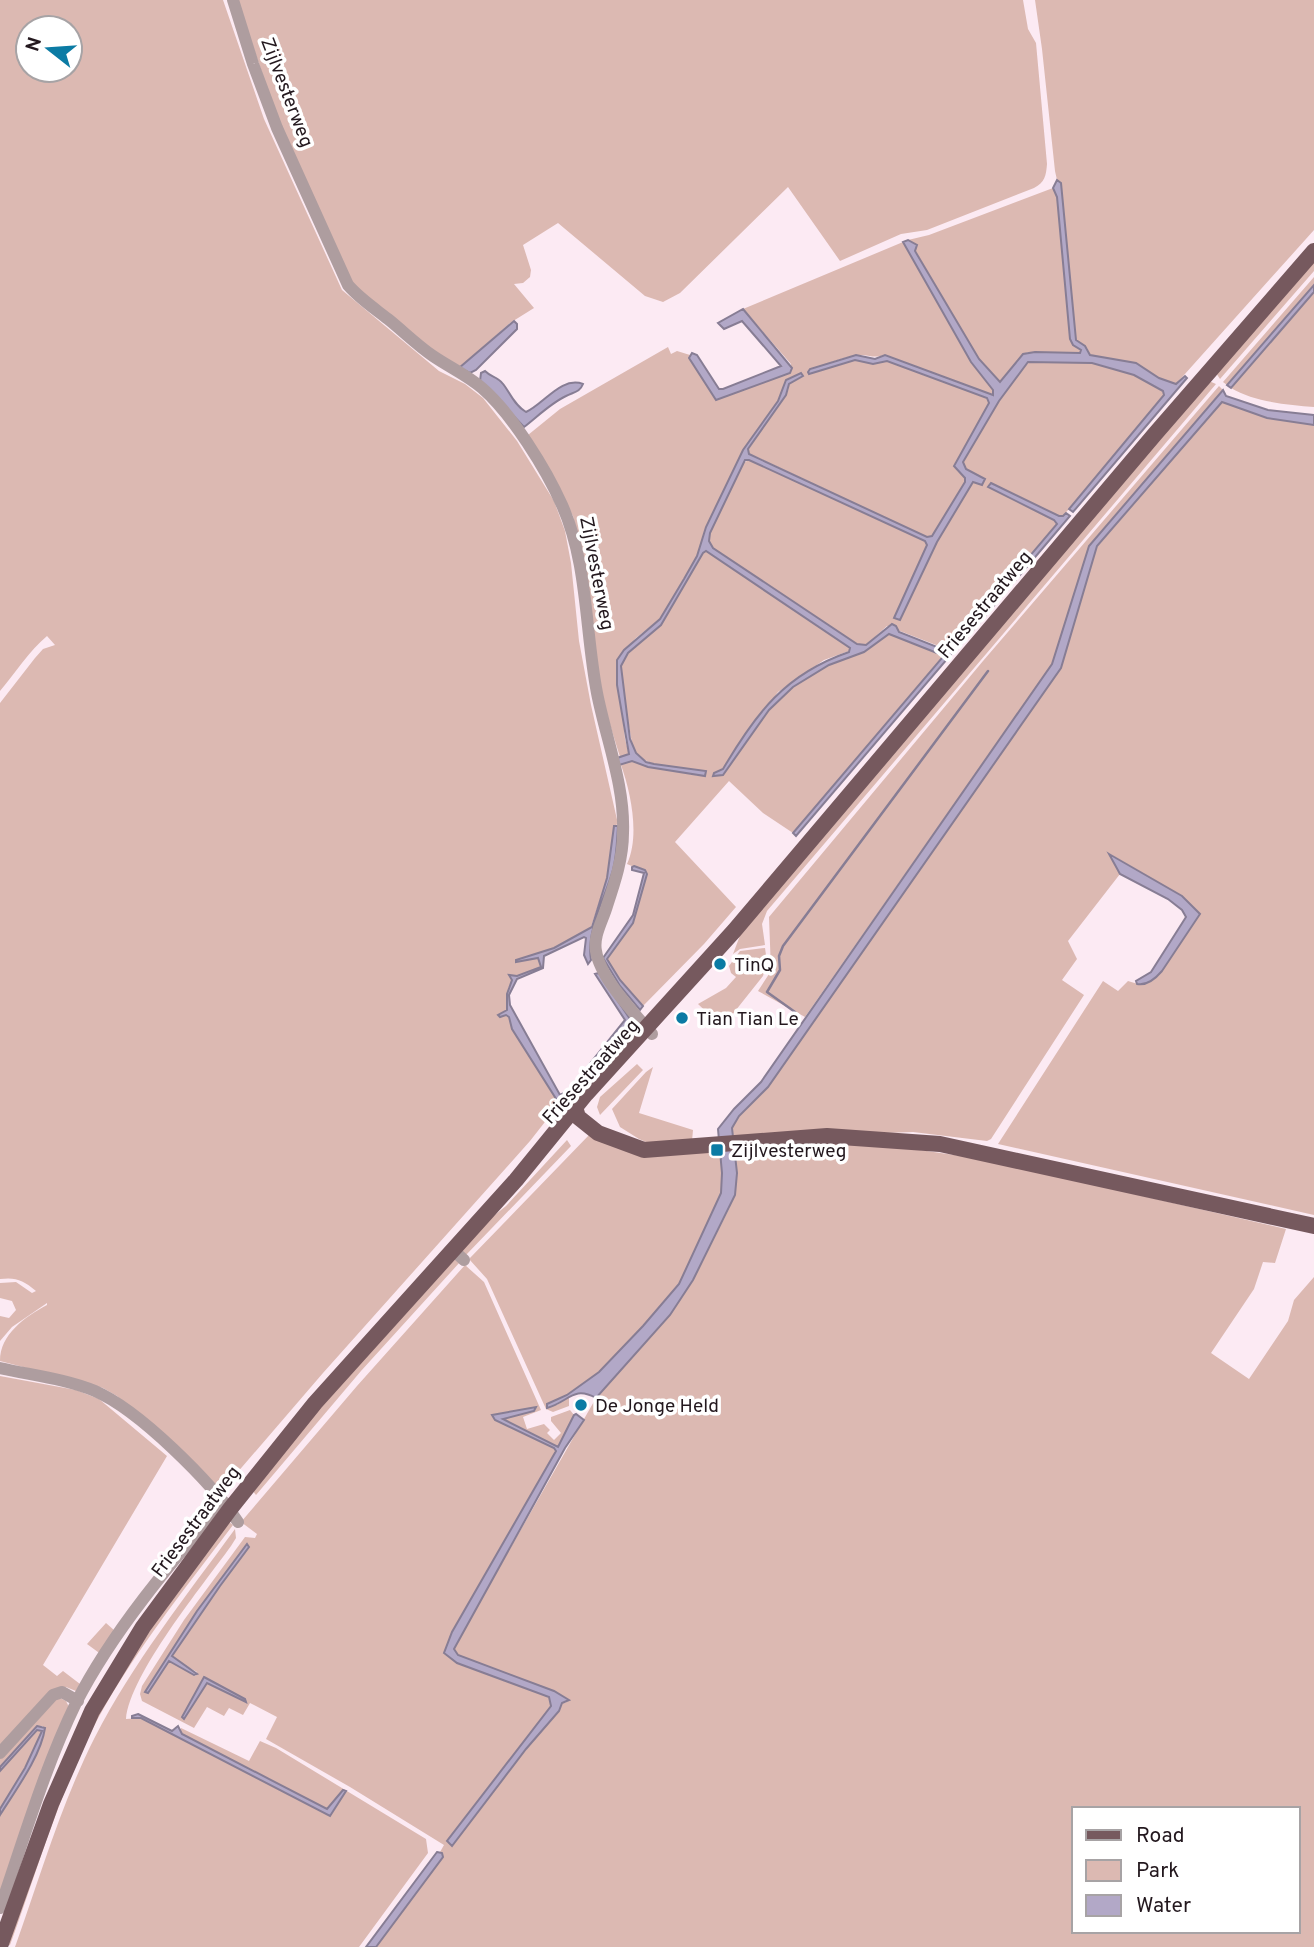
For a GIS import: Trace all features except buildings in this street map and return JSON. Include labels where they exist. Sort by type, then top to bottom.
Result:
[{"type":"main road","name":"Friesestraatweg","points":[[0,1946],[51,1804],[92,1711],[143,1627],[231,1511],[315,1403],[459,1255],[516,1180],[649,1031],[1155,434],[1314,251]]},
{"type":"main road","points":[[579,1111],[619,1141],[637,1148],[651,1150],[827,1136],[940,1144],[1314,1226]]},
{"type":"street","name":"Zijlvesterweg","points":[[233,0],[277,128],[348,285],[416,344],[471,380],[497,404],[522,435],[554,488],[568,520],[577,555],[597,691],[615,768],[623,821],[616,880],[597,934],[595,948],[599,963],[611,982],[649,1031]]},
{"type":"street","points":[[0,1368],[92,1390],[112,1399],[167,1444],[231,1511]]},
{"type":"street","name":"Friesestraatweg","points":[[0,1908],[40,1786],[78,1701],[131,1619],[179,1554],[231,1511]]},
{"type":"street","points":[[0,1753],[53,1695],[62,1692],[78,1701]]},
{"type":"green space","points":[[0,0],[223,0],[264,119],[342,290],[439,371],[465,384],[483,398],[517,441],[554,501],[565,531],[579,641],[618,824],[614,826],[607,878],[591,927],[554,948],[516,960],[538,958],[541,967],[517,976],[509,975],[512,980],[508,989],[507,1010],[499,1014],[509,1017],[559,1104],[530,1141],[224,1488],[218,1487],[117,1396],[103,1388],[0,1361],[4,1343],[15,1327],[47,1305],[47,1303],[12,1327],[0,1341],[0,1316],[9,1318],[16,1310],[12,1301],[0,1298],[0,1283],[16,1282],[32,1293],[36,1291],[19,1280],[0,1279],[0,703],[43,649],[55,645],[47,636],[28,655],[0,691]]},
{"type":"green space","points":[[237,0],[1023,0],[1028,29],[1036,43],[1046,172],[1043,181],[1034,188],[927,230],[901,234],[840,261],[788,187],[680,293],[663,302],[645,296],[558,223],[523,245],[531,270],[530,277],[523,283],[514,284],[534,308],[510,323],[459,368],[440,357],[354,286],[283,134]]},
{"type":"green space","points":[[1035,0],[1314,0],[1314,230],[1176,384],[1159,378],[1140,366],[1090,355],[1087,348],[1076,340],[1061,183],[1057,180],[1055,171]]},
{"type":"green space","points":[[1053,188],[1057,197],[1076,347],[1081,350],[1080,353],[1023,354],[1000,382],[979,359],[914,245],[908,240],[929,235]]},
{"type":"green space","points":[[903,242],[971,362],[993,390],[992,395],[885,355],[849,357],[810,369],[809,373],[855,360],[873,364],[887,361],[987,398],[989,403],[954,466],[965,478],[965,482],[932,537],[927,537],[748,453],[788,391],[789,384],[803,375],[801,373],[789,378],[778,401],[743,450],[706,527],[697,556],[660,619],[636,638],[617,660],[629,754],[620,757],[600,692],[582,557],[573,516],[528,435],[560,409],[668,347],[671,354],[677,351],[690,355],[689,358],[716,400],[790,373],[791,364],[743,309]]},
{"type":"green space","points":[[1314,258],[1314,271],[1220,379],[1216,373]]},
{"type":"green space","points":[[1314,277],[1314,285],[1227,385],[1223,382]]},
{"type":"green space","points":[[1314,292],[1314,407],[1261,400],[1231,388]]},
{"type":"green space","points":[[1032,361],[1091,363],[1134,375],[1163,391],[1164,395],[1063,516],[992,483],[1055,520],[1057,524],[949,650],[887,626],[866,645],[857,644],[713,548],[709,541],[710,533],[743,463],[749,460],[925,541],[927,544],[900,620],[937,542],[973,482],[982,485],[985,480],[966,469],[963,462],[1005,391]]},
{"type":"green space","points":[[1209,381],[1216,384],[767,911],[762,924],[765,945],[740,949],[733,954],[744,925]]},
{"type":"green space","points":[[1219,386],[1223,390],[1089,546],[1052,664],[805,1017],[758,991],[771,971],[769,917],[983,661]]},
{"type":"green space","points":[[1222,401],[1267,418],[1314,425],[1314,1215],[998,1144],[1103,981],[1118,991],[1128,981],[1141,985],[1199,914],[1182,896],[1110,854],[1120,874],[1068,941],[1077,959],[1062,980],[1084,995],[991,1139],[987,1141],[913,1132],[736,1138],[732,1134],[736,1120],[768,1087],[1061,668],[1097,547]]},
{"type":"green space","points":[[707,551],[850,648],[849,651],[824,660],[778,692],[722,770],[714,773],[723,775],[769,710],[793,687],[829,665],[864,652],[885,636],[889,634],[942,655],[942,658],[793,833],[763,813],[729,781],[675,842],[736,907],[643,1006],[620,980],[607,959],[633,923],[646,872],[627,864],[633,841],[633,815],[621,765],[632,761],[648,767],[701,776],[706,771],[654,764],[640,758],[633,749],[621,666],[628,653],[661,625],[703,553]]},
{"type":"green space","points":[[765,948],[767,962],[763,976],[728,1020],[722,1015],[716,1021],[698,1004],[726,988],[736,977],[729,966],[740,951]]},
{"type":"green space","points":[[637,1064],[643,1070],[600,1115],[597,1107],[600,1097]]},
{"type":"green space","points":[[653,1067],[639,1113],[693,1130],[692,1141],[653,1145],[620,1127],[612,1109]]},
{"type":"green space","points":[[590,1134],[626,1150],[721,1151],[721,1193],[679,1284],[599,1372],[567,1395],[547,1404],[557,1405],[569,1397],[569,1406],[553,1412],[546,1409],[487,1279],[469,1259]]},
{"type":"green space","points":[[567,1140],[571,1146],[465,1256],[461,1249],[480,1227],[506,1206]]},
{"type":"green space","points":[[800,1142],[892,1146],[982,1159],[1286,1229],[1275,1263],[1263,1262],[1254,1289],[1211,1353],[1249,1379],[1288,1321],[1294,1300],[1314,1277],[1314,1947],[376,1947],[443,1857],[440,1852],[444,1845],[266,1739],[277,1717],[250,1703],[243,1715],[229,1708],[224,1716],[207,1707],[194,1728],[142,1701],[142,1686],[184,1620],[245,1537],[255,1538],[257,1534],[241,1522],[465,1265],[484,1282],[541,1410],[523,1417],[527,1429],[544,1424],[550,1430],[547,1433],[554,1440],[561,1433],[551,1421],[551,1417],[570,1410],[574,1415],[558,1447],[503,1419],[534,1411],[535,1407],[492,1416],[556,1451],[452,1632],[444,1653],[457,1663],[550,1697],[551,1706],[447,1843],[568,1699],[554,1691],[458,1655],[454,1649],[455,1645],[596,1398],[670,1315],[693,1280],[730,1207],[734,1149]],"holes":[[[247,1544],[249,1547],[172,1656],[197,1672],[196,1676],[169,1661],[148,1692],[145,1692],[197,1611]]]},
{"type":"green space","points":[[455,1258],[460,1262],[361,1371],[256,1495],[252,1490],[293,1437]]},
{"type":"green space","points":[[0,1376],[76,1390],[99,1399],[167,1456],[43,1665],[57,1676],[63,1671],[80,1684],[76,1691],[66,1687],[0,1748]]},
{"type":"green space","points":[[229,1522],[233,1525],[139,1652],[91,1732],[57,1811],[10,1945],[5,1947],[62,1789],[117,1675]]},
{"type":"green space","points":[[235,1529],[236,1538],[231,1546],[170,1630],[140,1678],[126,1719],[141,1718],[330,1815],[343,1790],[327,1809],[180,1731],[181,1728],[249,1761],[260,1741],[276,1748],[426,1839],[428,1853],[359,1947],[15,1947],[61,1814],[95,1737],[143,1656]]},
{"type":"green space","points":[[106,1623],[115,1631],[102,1655],[87,1644]]},
{"type":"green space","points":[[60,1698],[66,1701],[69,1707],[0,1892],[0,1815],[43,1738],[43,1726],[37,1726],[0,1767],[0,1759],[53,1700]]},
{"type":"green space","points":[[39,1729],[42,1733],[18,1781],[0,1809],[0,1771]]},
{"type":"water","points":[[1057,180],[1061,183],[1076,340],[1085,346],[1090,355],[1136,363],[1159,378],[1176,384],[1185,376],[1187,378],[1073,512],[1069,509],[1164,395],[1163,391],[1134,375],[1092,363],[1028,362],[999,401],[963,462],[966,469],[985,479],[982,485],[973,482],[937,542],[900,620],[894,618],[927,545],[925,541],[745,460],[710,533],[709,541],[713,548],[857,644],[866,645],[892,624],[899,632],[947,651],[954,651],[796,836],[793,833],[942,655],[889,634],[864,652],[829,665],[793,687],[769,710],[723,775],[713,776],[723,769],[760,713],[774,698],[807,672],[849,652],[850,648],[706,551],[661,625],[628,653],[621,666],[630,739],[636,753],[646,762],[706,771],[705,776],[648,767],[632,761],[619,765],[617,758],[629,754],[617,685],[617,660],[624,650],[660,619],[697,556],[706,527],[743,450],[778,401],[786,380],[801,373],[803,376],[789,384],[786,395],[748,449],[749,454],[927,537],[932,536],[965,482],[965,478],[954,466],[989,403],[987,398],[887,361],[873,364],[855,360],[809,374],[808,372],[810,369],[856,355],[875,359],[885,355],[993,395],[993,390],[971,362],[903,242],[908,240],[917,245],[915,251],[979,359],[1000,382],[1023,354],[1080,353],[1081,350],[1073,345],[1070,339],[1057,197],[1053,188]]},
{"type":"water","points":[[1314,285],[1314,292],[1231,388],[1227,385]]},
{"type":"water","points":[[743,309],[792,368],[790,373],[716,400],[689,358],[692,353],[697,355],[719,389],[781,366],[742,321],[724,329],[718,323]]},
{"type":"water","points":[[514,321],[517,329],[476,370],[470,373],[459,368]]},
{"type":"water","points":[[485,371],[502,383],[526,412],[560,387],[583,384],[524,427],[480,381],[481,373]]},
{"type":"water","points":[[1223,390],[1226,396],[1268,410],[1314,415],[1314,425],[1267,418],[1222,402],[1097,546],[1061,668],[768,1087],[739,1116],[732,1128],[737,1173],[735,1195],[693,1280],[670,1315],[596,1398],[588,1394],[576,1394],[547,1408],[547,1404],[567,1395],[599,1372],[679,1284],[721,1193],[718,1129],[761,1082],[1052,664],[1089,546]]},
{"type":"water","points":[[991,483],[1059,516],[1066,513],[1070,516],[958,648],[955,644],[1057,524],[1054,520],[988,487]]},
{"type":"water","points":[[614,826],[618,826],[615,859],[591,938],[591,960],[588,964],[584,955],[584,937],[544,956],[543,968],[517,979],[509,995],[510,1005],[560,1095],[568,1091],[625,1020],[595,974],[599,973],[630,1019],[629,1025],[560,1105],[512,1029],[509,1017],[498,1015],[507,1010],[507,994],[512,980],[509,975],[517,976],[541,967],[538,958],[516,960],[554,948],[592,927],[607,878]]},
{"type":"water","points":[[1109,854],[1182,896],[1200,914],[1162,971],[1148,983],[1137,984],[1136,981],[1151,972],[1186,917],[1182,910],[1168,899],[1120,874]]},
{"type":"water","points":[[634,866],[645,870],[647,874],[633,923],[607,959],[620,980],[643,1006],[640,1010],[620,986],[603,958],[633,915],[644,873],[632,870]]},
{"type":"water","points":[[536,1407],[534,1411],[503,1419],[558,1447],[574,1415],[584,1420],[565,1448],[454,1649],[458,1655],[554,1691],[569,1700],[562,1703],[559,1711],[526,1749],[452,1846],[447,1841],[551,1706],[549,1697],[457,1663],[444,1653],[452,1632],[556,1451],[495,1420],[492,1415]]},
{"type":"water","points":[[247,1544],[249,1547],[172,1656],[197,1674],[194,1675],[169,1661],[148,1693],[145,1692],[197,1611]]},
{"type":"water","points":[[204,1677],[246,1702],[207,1683],[184,1719],[182,1717]]},
{"type":"water","points":[[138,1714],[172,1731],[178,1726],[182,1734],[327,1809],[343,1790],[346,1791],[330,1816],[141,1718],[132,1718]]},
{"type":"water","points":[[37,1726],[45,1728],[43,1739],[27,1773],[0,1815],[0,1809],[25,1768],[42,1731],[37,1730],[0,1771],[0,1767]]},
{"type":"water","points":[[437,1852],[442,1853],[443,1857],[376,1947],[366,1947]]},
{"type":"waterway","points":[[795,1012],[767,992],[780,970],[779,956],[783,946],[988,671]]},
{"type":"place","name":"TinQ","points":[[720,964]]},
{"type":"place","name":"Tian Tian Le","points":[[682,1018]]},
{"type":"place","name":"Zijlvesterweg","points":[[717,1150]]},
{"type":"place","name":"De Jonge Held","points":[[581,1405]]}]
